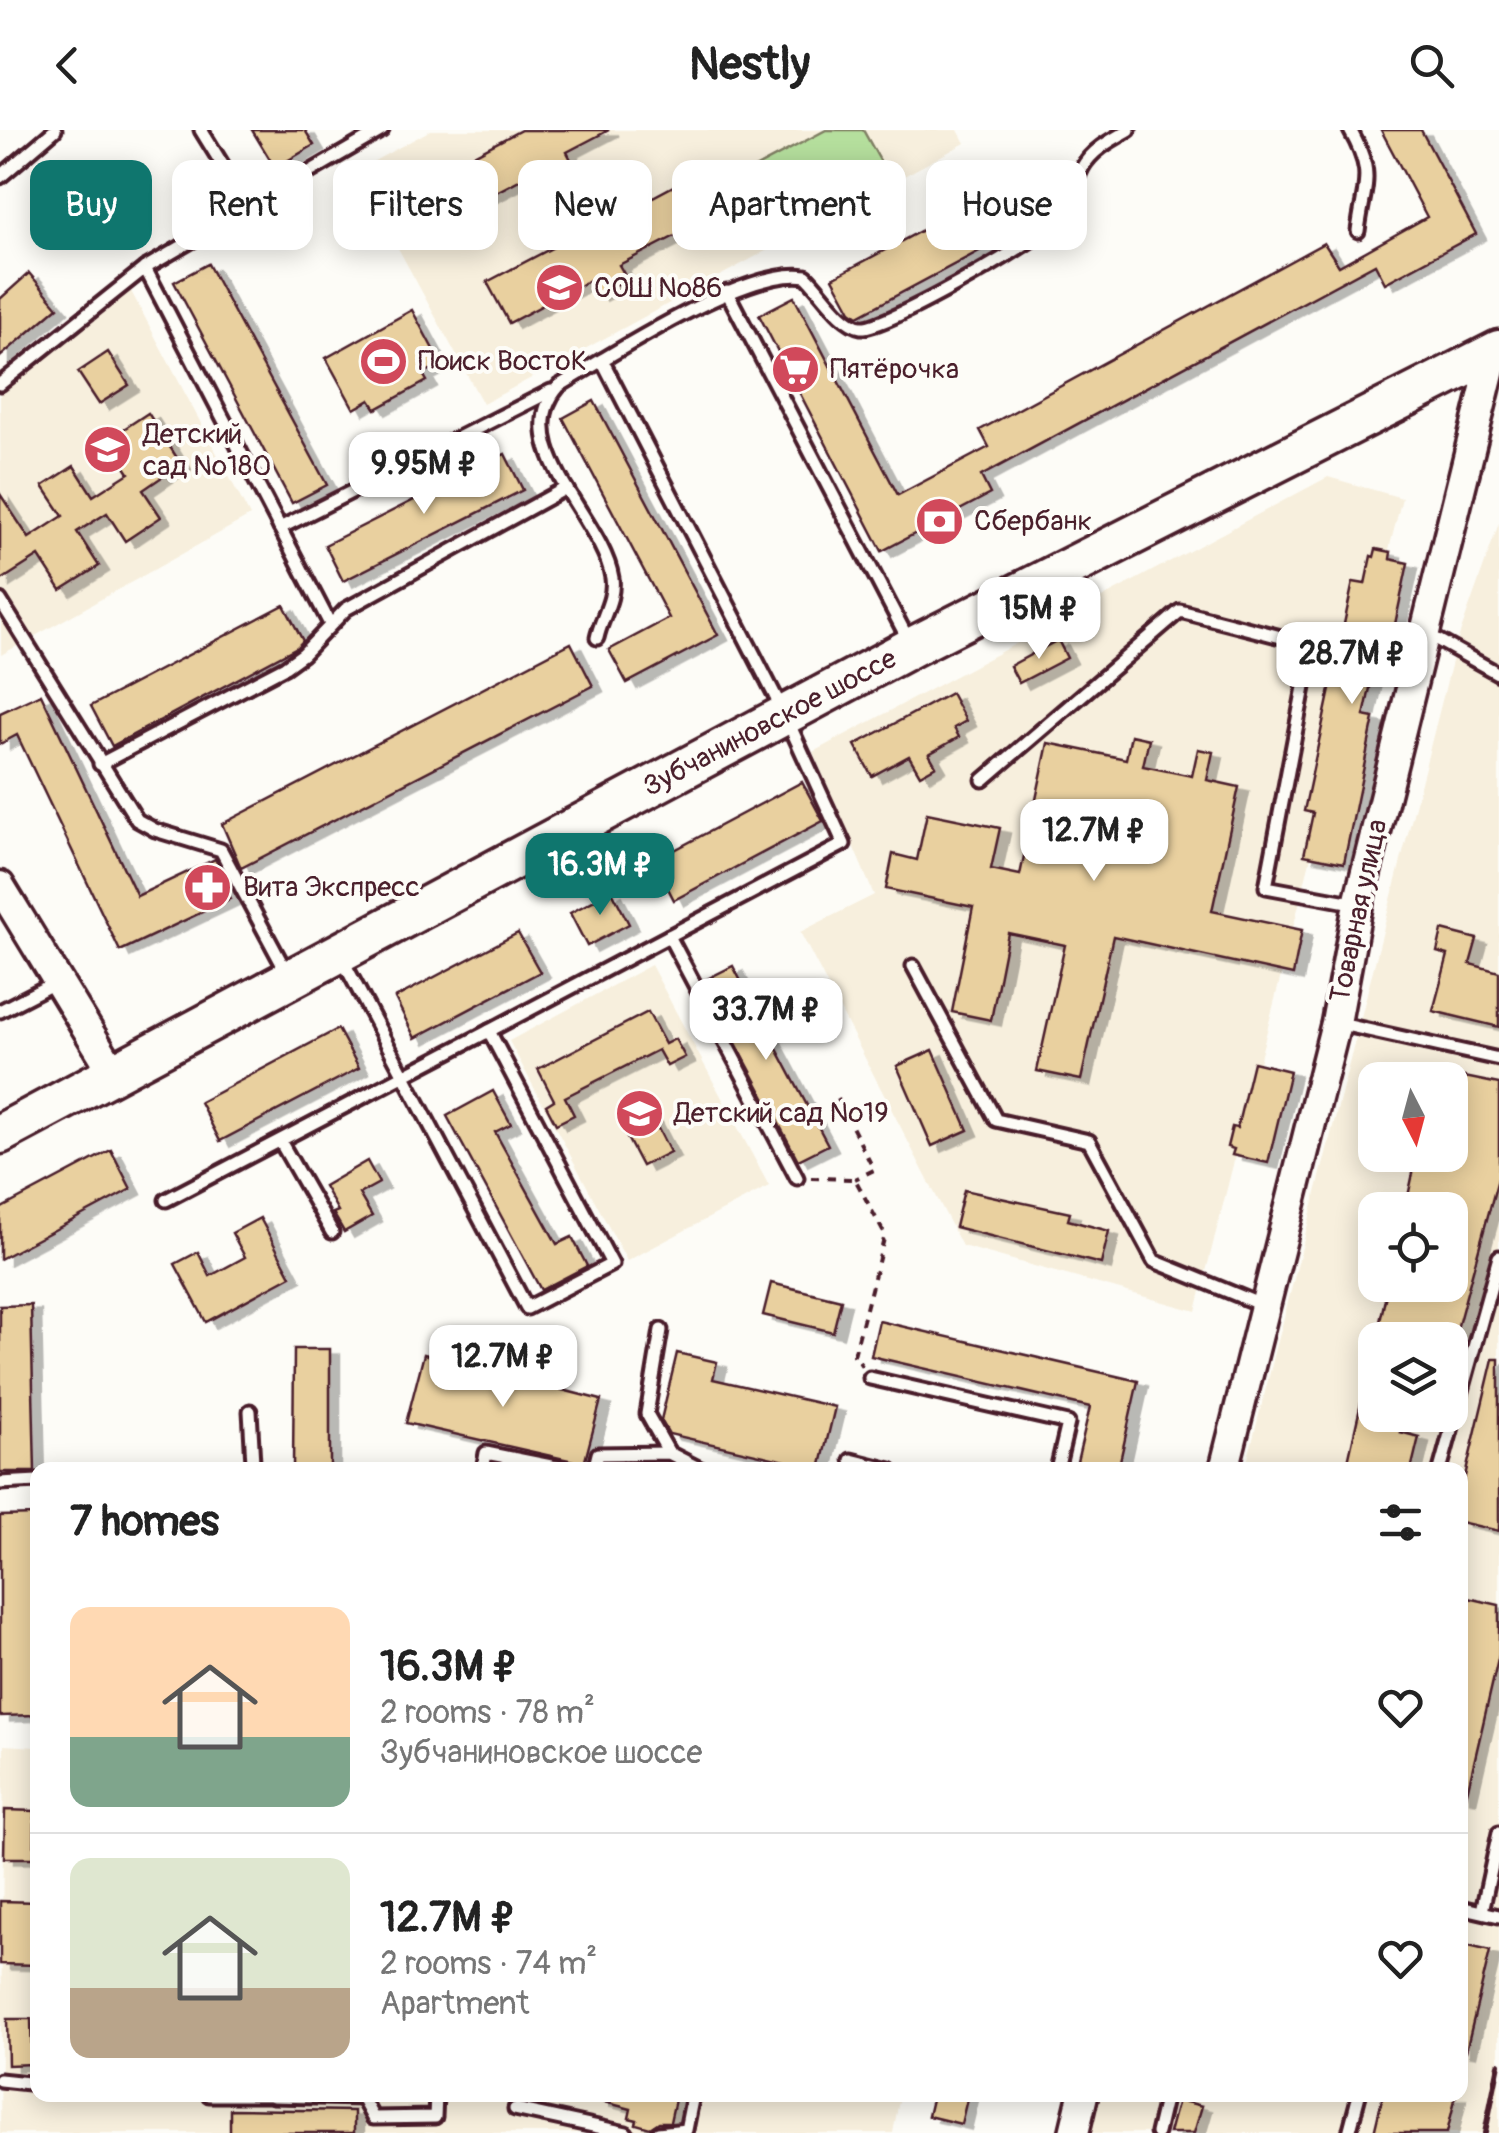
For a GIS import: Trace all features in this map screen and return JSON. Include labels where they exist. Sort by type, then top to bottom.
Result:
[{"type":"main road","name":"Зубчаниновское шоссе","points":[[0,1134],[912,647],[1497,349]]},
{"type":"street","name":"Товарная улица","points":[[1226,1462],[1336,1023],[1358,904],[1424,632],[1497,349]]},
{"type":"street","points":[[0,886],[114,1073]]},
{"type":"street","points":[[1074,2133],[1081,2102]]},
{"type":"lane","points":[[0,177],[55,130]]},
{"type":"lane","points":[[201,130],[219,160]]},
{"type":"lane","points":[[313,170],[382,130]]},
{"type":"lane","points":[[280,528],[559,386],[727,292],[778,276],[806,276],[844,320],[860,327],[884,322],[1030,242],[1052,225],[1083,166],[1099,148],[1129,130]]},
{"type":"lane","points":[[1350,130],[1362,152],[1369,178],[1358,231]]},
{"type":"lane","points":[[0,384],[144,268],[176,250]]},
{"type":"lane","points":[[144,268],[330,624]]},
{"type":"lane","points":[[727,292],[912,647]]},
{"type":"lane","points":[[166,1200],[844,844],[785,715],[602,360]]},
{"type":"lane","points":[[559,386],[548,398],[543,413],[546,439],[566,488],[600,543],[612,576],[612,594],[597,638]]},
{"type":"lane","points":[[100,764],[285,667],[363,599],[566,488]]},
{"type":"lane","points":[[0,600],[137,820],[155,830],[222,850],[290,980]]},
{"type":"lane","points":[[983,780],[1180,611],[1312,644],[1266,887],[1358,904]]},
{"type":"lane","points":[[1424,632],[1499,674]]},
{"type":"lane","points":[[669,936],[796,1178]]},
{"type":"lane","points":[[339,953],[526,1308],[612,1264],[489,1031]]},
{"type":"lane","points":[[913,966],[996,1120],[1089,1140],[1154,1261],[1264,1306]]},
{"type":"lane","points":[[0,1010],[58,981]]},
{"type":"lane","points":[[1336,1023],[1499,1059]]},
{"type":"lane","points":[[280,1141],[332,1232]]},
{"type":"lane","points":[[1442,1462],[1499,1256]]},
{"type":"lane","points":[[661,1330],[647,1414],[669,1453]]},
{"type":"lane","points":[[870,1378],[1068,1423],[1058,1462]]},
{"type":"lane","points":[[250,1411],[253,1462]]},
{"type":"lane","points":[[484,1462],[486,1453],[531,1462]]},
{"type":"lane","points":[[596,1462],[598,1454],[669,1453],[686,1462]]},
{"type":"lane","points":[[850,1460],[858,1462]]},
{"type":"lane","points":[[0,1482],[30,1481]]},
{"type":"lane","points":[[1482,1911],[1499,1833]]},
{"type":"lane","points":[[1468,1908],[1499,1916]]},
{"type":"lane","points":[[0,2080],[30,2083]]},
{"type":"lane","points":[[365,2102],[374,2118],[436,2117],[436,2102]]},
{"type":"lane","points":[[658,2133],[686,2130],[692,2102]]},
{"type":"lane","points":[[1157,2133],[1164,2102]]},
{"type":"lane","points":[[1350,2133],[1357,2102]]},
{"type":"lane","points":[[515,2109],[626,2133]]},
{"type":"path","points":[[796,1178],[855,1179],[874,1170],[838,1099]]},
{"type":"path","points":[[855,1179],[886,1235],[854,1355],[870,1378]]},
{"type":"shaded area","points":[[431,130],[958,130],[965,143],[934,160],[926,160],[926,164],[906,175],[906,160],[672,160],[672,250],[767,250],[483,404],[399,250],[498,250],[498,160],[376,160]]},
{"type":"shaded area","name":"Детский сад №180","points":[[124,278],[250,516],[1,655],[0,385]]},
{"type":"shaded area","points":[[1328,477],[1402,498],[1196,1311],[962,1246],[800,932],[874,895],[813,752]]},
{"type":"shaded area","points":[[1499,523],[1499,2133],[1087,2133],[1094,2102],[1468,2102],[1468,1462],[1247,1462],[1457,642]]},
{"type":"shaded area","name":"Детский сад №19","points":[[651,965],[769,1186],[627,1261],[509,1041]]},
{"type":"shaded area","points":[[4,1745],[30,1747],[30,2102],[899,2102],[893,2133],[0,2133]]},
{"type":"green space","points":[[826,130],[863,130],[880,160],[770,160]]},
{"type":"building","points":[[252,130],[305,130],[314,145],[289,160],[270,160]]},
{"type":"building","points":[[521,130],[609,130],[567,152],[571,160],[518,160],[518,181],[498,191],[498,160],[464,160]]},
{"type":"building","points":[[1381,130],[1421,130],[1476,234],[1385,283],[1375,264],[981,476],[990,494],[882,551],[759,315],[794,297],[898,495],[989,447],[980,430],[1324,243],[1339,266],[1427,217]]},
{"type":"building","points":[[672,187],[672,238],[652,248],[652,197]]},
{"type":"building","points":[[926,228],[926,250],[981,250],[858,316],[851,311],[833,278],[885,250],[906,250],[906,239]]},
{"type":"building","points":[[548,250],[648,250],[619,265],[627,279],[597,295],[590,280],[509,323],[487,282]]},
{"type":"building","points":[[208,264],[327,485],[292,503],[174,282]]},
{"type":"building","points":[[29,273],[58,307],[0,357],[0,299]]},
{"type":"building","name":"Поиск ВостоК","points":[[412,310],[441,364],[423,374],[427,381],[376,409],[370,400],[354,409],[326,358]]},
{"type":"building","points":[[108,352],[129,385],[99,404],[78,372]]},
{"type":"building","points":[[594,401],[718,635],[627,683],[609,650],[669,618],[563,418]]},
{"type":"building","points":[[148,413],[181,464],[143,490],[161,517],[125,541],[107,513],[77,532],[99,566],[61,590],[39,556],[0,581],[0,494],[29,538],[63,516],[43,486],[74,466],[93,496],[129,473],[107,440]]},
{"type":"building","points":[[505,454],[523,490],[343,581],[325,545]]},
{"type":"building","points":[[1376,549],[1391,552],[1390,559],[1408,563],[1387,662],[1376,660],[1364,716],[1374,718],[1344,863],[1304,855],[1313,813],[1304,811],[1353,582],[1365,584]]},
{"type":"building","points":[[284,605],[303,641],[297,647],[112,746],[91,706]]},
{"type":"building","points":[[1058,640],[1067,658],[1019,683],[1010,666]]},
{"type":"building","points":[[571,643],[593,686],[241,868],[222,824]]},
{"type":"building","points":[[951,693],[966,721],[954,728],[959,737],[929,754],[936,766],[920,775],[909,756],[872,776],[855,745]]},
{"type":"building","points":[[41,694],[137,896],[215,859],[225,876],[221,879],[230,899],[120,951],[17,735],[0,744],[0,713]]},
{"type":"building","points":[[1131,735],[1149,739],[1143,766],[1192,776],[1198,749],[1213,752],[1207,780],[1239,787],[1212,911],[1302,930],[1293,975],[1113,936],[1081,1080],[1037,1071],[1065,945],[1008,933],[991,1020],[952,1012],[973,907],[886,889],[893,854],[917,860],[927,813],[1000,828],[991,869],[1020,875],[1048,743],[1126,759]]},
{"type":"building","points":[[802,782],[823,821],[674,900],[654,861]]},
{"type":"building","points":[[612,891],[629,924],[587,946],[570,913]]},
{"type":"building","points":[[1442,930],[1477,939],[1470,964],[1499,972],[1499,1027],[1433,1011],[1448,955],[1437,952]]},
{"type":"building","points":[[518,933],[540,972],[415,1038],[395,998]]},
{"type":"building","points":[[733,966],[828,1145],[798,1160],[703,981]]},
{"type":"building","points":[[648,1012],[665,1044],[675,1039],[685,1057],[667,1066],[658,1050],[565,1097],[574,1115],[556,1124],[546,1105],[554,1100],[538,1069]]},
{"type":"building","points":[[338,1029],[359,1068],[220,1141],[200,1102]]},
{"type":"building","points":[[933,1050],[968,1130],[932,1146],[897,1066]]},
{"type":"building","points":[[1253,1062],[1290,1071],[1268,1163],[1232,1155],[1234,1149],[1227,1147],[1232,1127],[1237,1128]]},
{"type":"building","points":[[1468,1078],[1499,1084],[1499,1175],[1468,1289],[1468,1192],[1409,1192],[1413,1172],[1468,1172]]},
{"type":"building","points":[[493,1091],[511,1124],[495,1132],[557,1244],[572,1237],[587,1266],[541,1290],[447,1116]]},
{"type":"building","points":[[652,1117],[670,1152],[642,1166],[624,1132]]},
{"type":"building","points":[[111,1150],[131,1189],[0,1259],[0,1209]]},
{"type":"building","points":[[367,1161],[379,1183],[359,1194],[372,1216],[344,1232],[324,1186]]},
{"type":"building","points":[[964,1190],[1070,1213],[1068,1220],[1109,1231],[1101,1264],[955,1227]]},
{"type":"building","points":[[260,1218],[291,1276],[206,1322],[175,1264],[198,1252],[210,1276],[245,1257],[232,1233]]},
{"type":"building","points":[[771,1283],[841,1300],[833,1332],[763,1315]]},
{"type":"building","points":[[1384,1302],[1464,1302],[1459,1322],[1380,1322]]},
{"type":"building","points":[[31,1305],[35,1462],[30,1462],[30,1472],[0,1472],[0,1306]]},
{"type":"building","points":[[879,1321],[1138,1381],[1120,1462],[1077,1462],[1090,1407],[871,1356]]},
{"type":"building","points":[[294,1349],[330,1349],[330,1462],[293,1462]]},
{"type":"building","points":[[677,1353],[717,1362],[713,1379],[835,1407],[822,1462],[790,1462],[669,1434],[661,1420]]},
{"type":"building","points":[[424,1354],[601,1400],[585,1462],[406,1423]]},
{"type":"building","points":[[1493,1359],[1499,1359],[1499,1531],[1468,1524],[1468,1464]]},
{"type":"building","points":[[1358,1417],[1358,1432],[1400,1432],[1419,1437],[1413,1462],[1348,1462]]},
{"type":"building","points":[[30,1515],[30,1715],[0,1716],[0,1516]]},
{"type":"building","points":[[1468,1598],[1499,1605],[1499,1655],[1468,1788]]},
{"type":"building","points":[[5,1810],[30,1811],[30,1858],[4,1858]]},
{"type":"building","points":[[0,1901],[30,1902],[30,1965],[0,1964]]},
{"type":"building","points":[[1468,1946],[1490,1951],[1468,2043]]},
{"type":"building","points":[[7,2019],[30,2019],[30,2064],[8,2065]]},
{"type":"building","points":[[604,2102],[674,2102],[670,2122],[659,2122],[650,2128],[629,2118],[631,2109]]},
{"type":"building","points":[[931,2102],[966,2102],[961,2124],[928,2116]]},
{"type":"building","points":[[1177,2102],[1202,2106],[1194,2133],[1169,2133]]},
{"type":"building","points":[[1381,2102],[1454,2102],[1447,2133],[1374,2133]]},
{"type":"building","points":[[230,2109],[354,2111],[354,2133],[230,2133]]},
{"type":"railway","points":[[1485,2133],[1499,2064]]},
{"type":"place","name":"СОШ №86","points":[[559,288]]},
{"type":"place","name":"Поиск ВостоК","points":[[383,361]]},
{"type":"place","name":"Пятёрочка","points":[[795,369]]},
{"type":"place","name":"Детский сад №180","points":[[108,450]]},
{"type":"place","name":"Сбербанк","points":[[939,521]]},
{"type":"place","name":"Вита Экспресс","points":[[208,887]]},
{"type":"place","name":"Детский сад №19","points":[[639,1113]]}]
